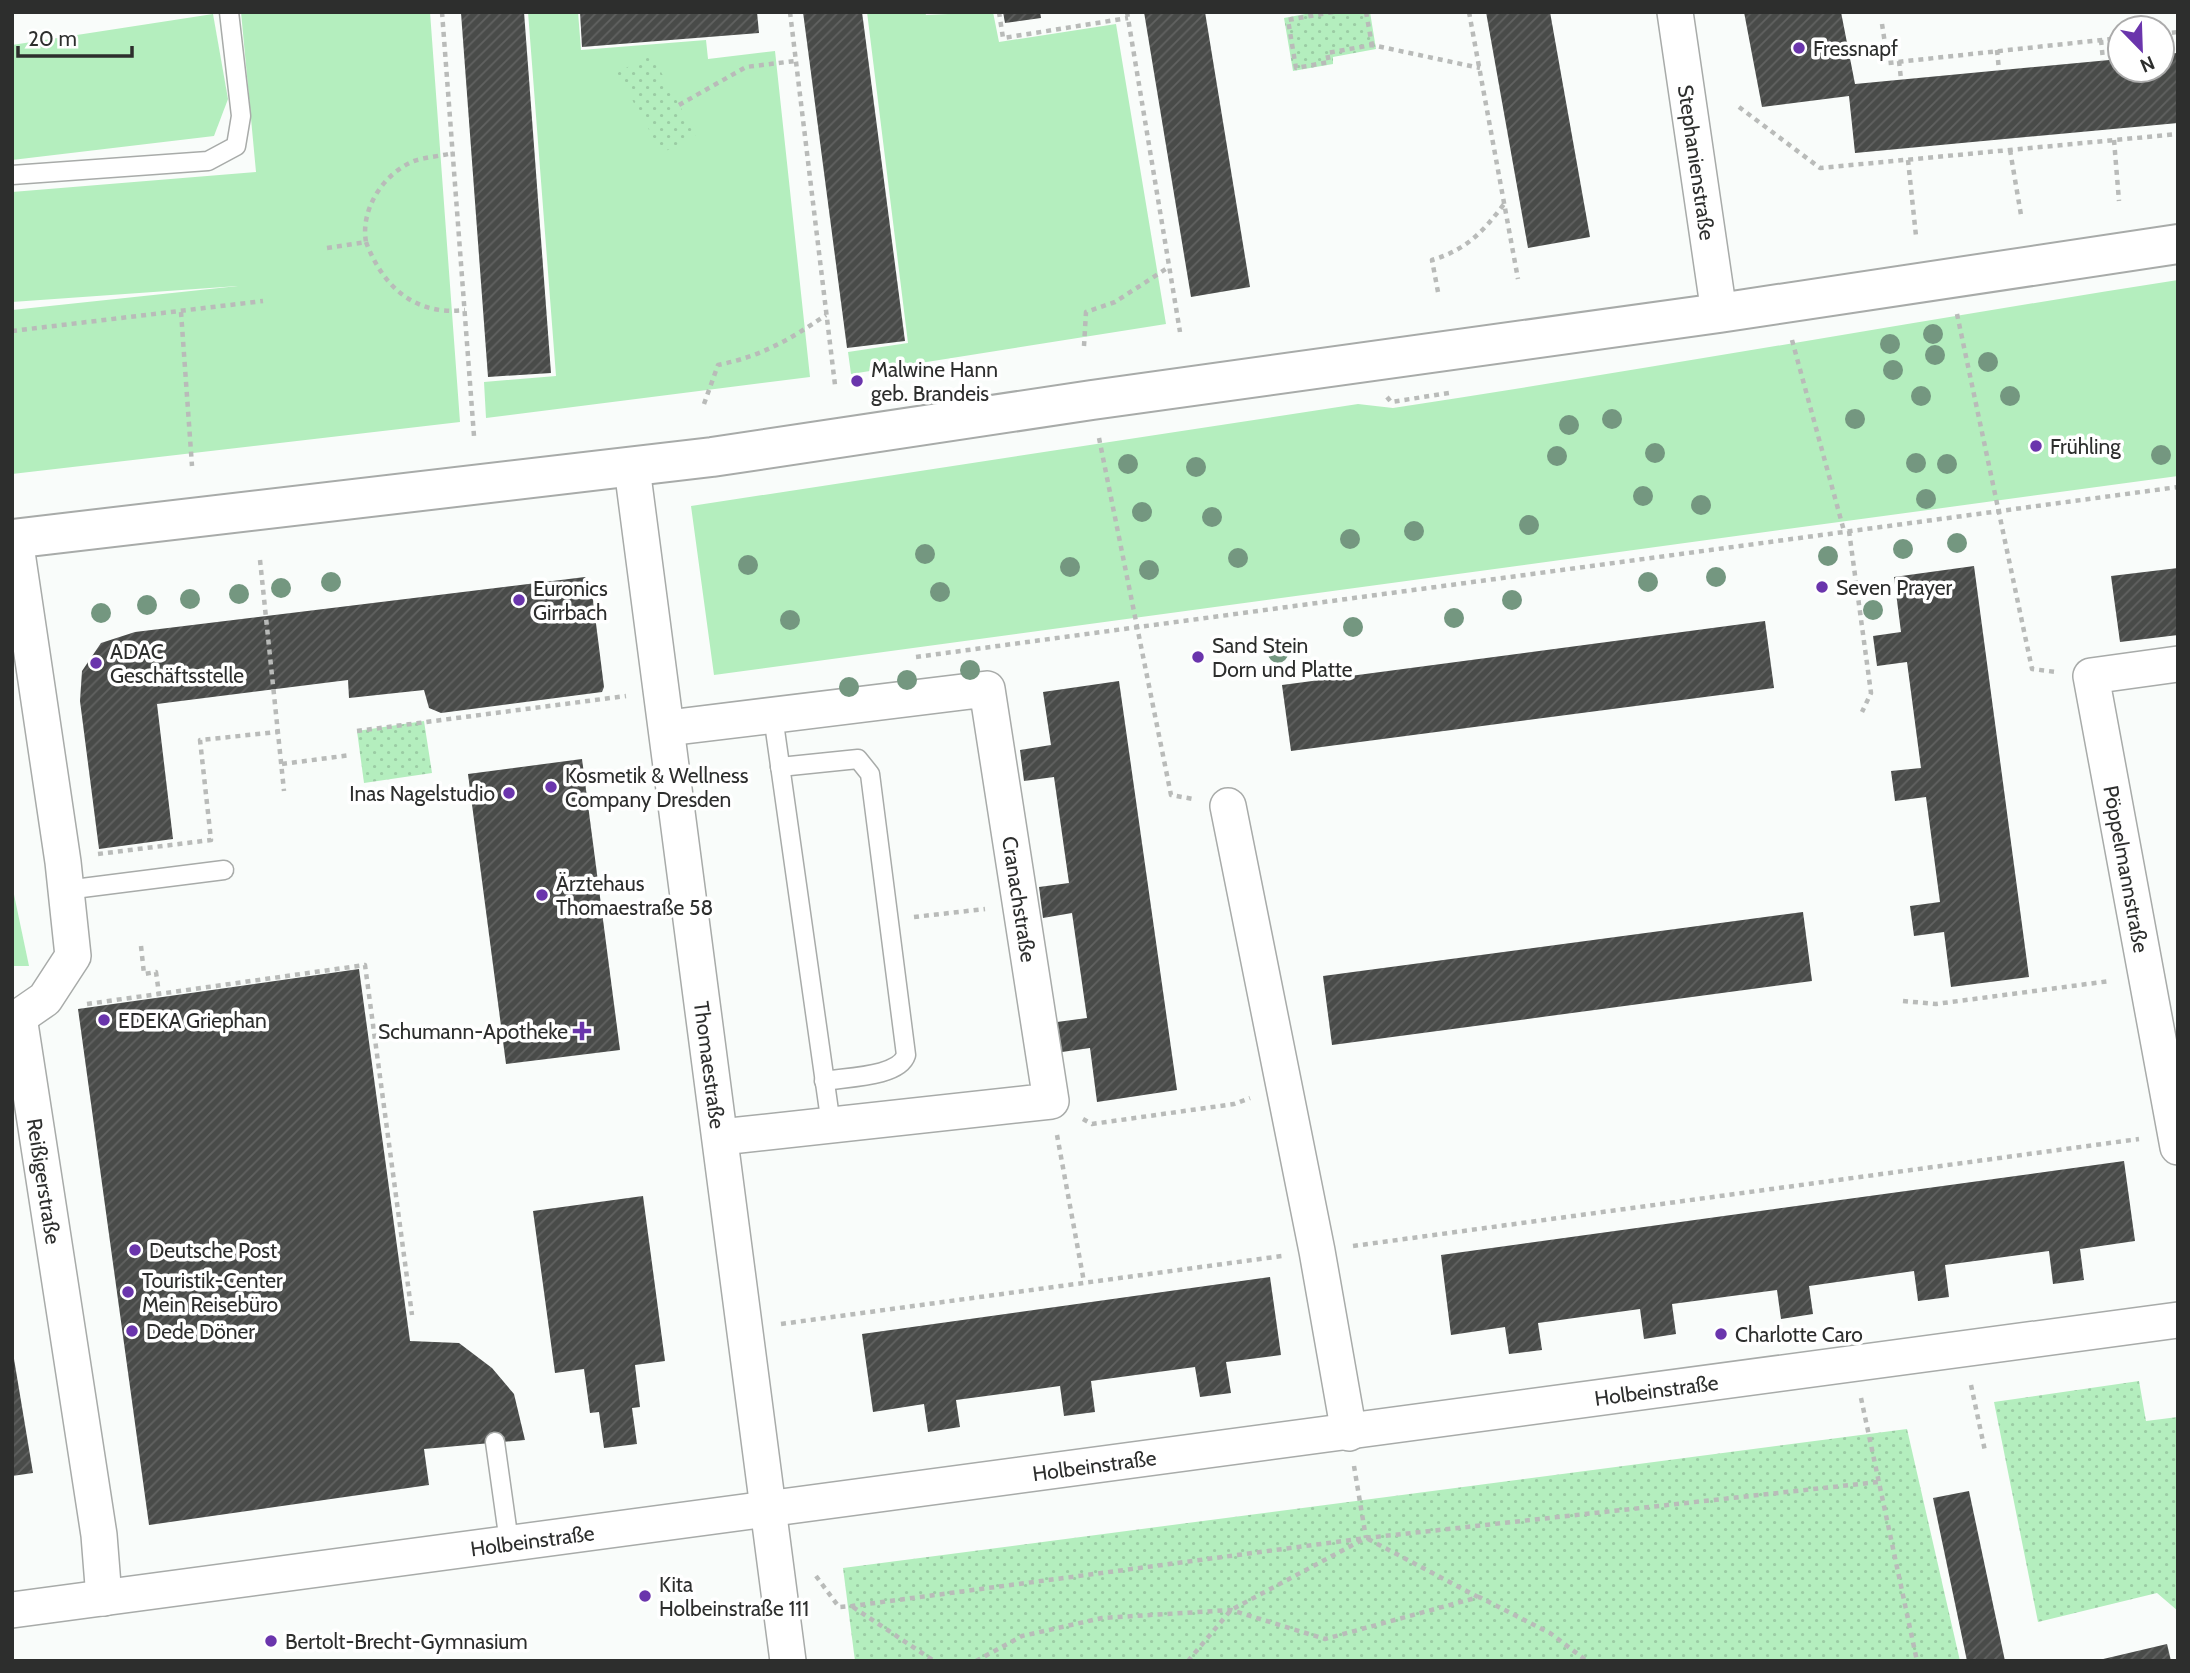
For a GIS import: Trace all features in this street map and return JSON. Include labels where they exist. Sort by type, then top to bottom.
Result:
[{"type":"main road","points":[[13,539],[632,468],[1093,400],[1719,313],[2178,244]]},
{"type":"street","name":"Stephanienstraße","points":[[1675,12],[1719,313]]},
{"type":"street","name":"Thomaestraße","points":[[632,468],[664,691],[766,1511],[788,1661]]},
{"type":"street","name":"Reißigerstraße","points":[[13,539],[64,870],[74,956],[45,999],[15,1017],[99,1535],[104,1598]]},
{"type":"street","points":[[2091,676],[2178,664]]},
{"type":"street","name":"Pöppelmannstraße","points":[[2091,676],[2176,1140]]},
{"type":"street","name":"Cranachstraße","points":[[668,729],[987,689],[1051,1101]]},
{"type":"street","points":[[1228,806],[1317,1251],[1349,1433]]},
{"type":"street","points":[[721,1137],[1051,1101]]},
{"type":"street","name":"Holbeinstraße","points":[[12,1610],[2178,1320]]},
{"type":"lane","points":[[12,175],[208,161],[236,146],[241,116],[229,12]]},
{"type":"lane","points":[[773,716],[831,1125]]},
{"type":"lane","points":[[780,767],[858,759],[868,768],[906,1055],[904,1061],[889,1071],[824,1081]]},
{"type":"lane","points":[[64,870],[224,870]]},
{"type":"lane","points":[[495,1443],[509,1542]]},
{"type":"path","points":[[442,12],[474,436]]},
{"type":"path","points":[[790,12],[835,385]]},
{"type":"path","points":[[999,12],[1003,38],[1128,15],[1180,331]]},
{"type":"path","points":[[1333,12],[1288,20],[1296,68],[1329,62],[1327,52],[1372,45],[1480,68]]},
{"type":"path","points":[[1366,12],[1372,45]]},
{"type":"path","points":[[1469,12],[1518,279]]},
{"type":"path","points":[[1882,24],[1888,63],[2106,39]]},
{"type":"path","points":[[2101,40],[2103,60]]},
{"type":"path","points":[[1997,50],[1999,70]]},
{"type":"path","points":[[679,105],[746,67],[795,61]]},
{"type":"path","points":[[1899,61],[1901,79]]},
{"type":"path","points":[[1739,107],[1820,168],[2178,134]]},
{"type":"path","points":[[2114,140],[2119,201]]},
{"type":"path","points":[[2010,150],[2021,215]]},
{"type":"path","points":[[453,153],[413,162],[383,184],[367,215],[366,242],[373,261],[387,280],[405,297],[443,313],[465,310]]},
{"type":"path","points":[[1908,160],[1916,236]]},
{"type":"path","points":[[1437,292],[1432,260],[1457,253],[1482,234],[1504,204]]},
{"type":"path","points":[[327,248],[366,242]]},
{"type":"path","points":[[1084,346],[1086,312],[1115,302],[1169,267]]},
{"type":"path","points":[[12,331],[262,301]]},
{"type":"path","points":[[1955,305],[2032,669],[2091,676]]},
{"type":"path","points":[[181,312],[192,466]]},
{"type":"path","points":[[704,404],[718,365],[752,358],[789,340],[826,315]]},
{"type":"path","points":[[1790,334],[1847,531],[1871,694],[1862,712]]},
{"type":"path","points":[[1099,438],[1171,795],[1228,806]]},
{"type":"path","points":[[914,657],[2178,487]]},
{"type":"path","points":[[260,561],[284,791]]},
{"type":"path","points":[[357,731],[664,691]]},
{"type":"path","points":[[64,870],[211,840],[200,740],[278,732]]},
{"type":"path","points":[[282,764],[351,755]]},
{"type":"path","points":[[889,920],[1021,905]]},
{"type":"path","points":[[141,946],[144,974],[156,972],[159,994]]},
{"type":"path","points":[[79,1005],[365,965],[412,1315]]},
{"type":"path","points":[[1903,1001],[1936,1004],[2146,976]]},
{"type":"path","points":[[1051,1101],[1092,1124],[1234,1104],[1284,1086]]},
{"type":"path","points":[[1051,1101],[1084,1282]]},
{"type":"path","points":[[744,1329],[1317,1251],[2176,1140]]},
{"type":"path","points":[[1963,1350],[1985,1451]]},
{"type":"path","points":[[1854,1364],[1917,1661]]},
{"type":"path","points":[[1349,1433],[1366,1538]]},
{"type":"path","points":[[934,1661],[852,1606],[1366,1538],[1878,1482]]},
{"type":"path","points":[[1366,1538],[1550,1633],[1587,1661]]},
{"type":"path","points":[[1188,1661],[1231,1610],[1366,1538]]},
{"type":"path","points":[[976,1661],[1022,1636],[1102,1618],[1231,1610],[1325,1639],[1479,1597]]},
{"type":"green space","points":[[241,12],[430,12],[460,422],[12,474],[12,310],[238,286],[12,302],[12,192],[256,172]]},
{"type":"green space","points":[[528,12],[578,12],[581,50],[706,40],[708,59],[775,51],[810,377],[486,418],[484,382],[556,376]]},
{"type":"green space","points":[[867,12],[925,12],[926,15],[993,12],[999,42],[1116,24],[1166,324],[851,374],[848,352],[908,343]]},
{"type":"green space","points":[[1316,12],[1370,12],[1376,49],[1333,57],[1333,64],[1293,71],[1284,18]]},
{"type":"green space","points":[[213,14],[228,99],[214,136],[12,160],[12,45]]},
{"type":"green space","points":[[651,54],[696,135],[662,153],[617,73]]},
{"type":"green space","points":[[2178,280],[2178,476],[714,675],[691,506],[1358,404],[1393,408]]},
{"type":"green space","points":[[424,721],[432,773],[364,783],[357,731]]},
{"type":"green space","points":[[12,885],[29,966],[12,966]]},
{"type":"green space","points":[[2139,1381],[2146,1421],[2178,1417],[2178,1611],[2157,1593],[2038,1622],[1994,1402]]},
{"type":"green space","points":[[1907,1429],[1960,1661],[855,1661],[843,1568]]},
{"type":"building","points":[[524,12],[551,373],[488,377],[461,13]]},
{"type":"building","points":[[580,12],[757,12],[759,33],[582,47]]},
{"type":"building","points":[[803,12],[862,12],[905,341],[847,348]]},
{"type":"building","points":[[1003,12],[1040,12],[1041,18],[1005,23]]},
{"type":"building","points":[[1144,12],[1205,12],[1250,287],[1191,297]]},
{"type":"building","points":[[1486,12],[1550,12],[1590,237],[1528,248]]},
{"type":"building","points":[[1744,12],[1841,12],[1855,84],[2106,60],[2106,84],[2176,84],[2178,53],[2178,123],[1855,153],[1849,96],[1762,107]]},
{"type":"building","points":[[1974,566],[2029,977],[1951,987],[1944,932],[1914,936],[1910,906],[1940,902],[1926,797],[1895,801],[1891,771],[1921,768],[1907,662],[1877,666],[1873,636],[1901,632],[1894,577]]},
{"type":"building","points":[[2178,568],[2178,635],[2120,642],[2111,576]]},
{"type":"building","points":[[585,577],[591,584],[604,687],[602,692],[441,713],[429,708],[424,690],[349,698],[348,680],[157,704],[173,839],[99,849],[80,701],[82,671],[101,643],[135,632]]},
{"type":"building","points":[[1765,621],[1774,688],[1291,751],[1282,685]]},
{"type":"building","points":[[1119,681],[1177,1090],[1097,1102],[1090,1048],[1062,1052],[1057,1022],[1087,1018],[1072,913],[1043,918],[1039,887],[1069,883],[1054,777],[1024,781],[1020,750],[1051,745],[1043,692]]},
{"type":"building","name":"Ärztehaus Thomaestraße 58","points":[[582,759],[620,1050],[506,1064],[468,774]]},
{"type":"building","points":[[1803,912],[1812,981],[1332,1045],[1323,976]]},
{"type":"building","points":[[359,969],[410,1341],[459,1343],[492,1368],[514,1394],[525,1440],[424,1449],[429,1485],[149,1525],[78,1009]]},
{"type":"building","points":[[2124,1161],[2135,1241],[2080,1249],[2084,1280],[2053,1284],[2049,1251],[1945,1265],[1949,1297],[1918,1301],[1914,1271],[1809,1286],[1813,1314],[1781,1319],[1777,1290],[1672,1304],[1676,1334],[1644,1339],[1640,1309],[1538,1323],[1542,1350],[1509,1354],[1505,1327],[1451,1335],[1441,1255]]},
{"type":"building","points":[[643,1196],[665,1361],[635,1365],[640,1407],[632,1408],[637,1444],[604,1448],[599,1412],[590,1413],[584,1369],[555,1373],[533,1211]]},
{"type":"building","points":[[1270,1277],[1281,1355],[1226,1362],[1231,1393],[1200,1397],[1195,1367],[1091,1381],[1095,1412],[1064,1416],[1060,1386],[956,1400],[960,1427],[928,1432],[924,1404],[873,1412],[862,1334]]},
{"type":"building","points":[[12,1347],[33,1473],[12,1476]]},
{"type":"building","points":[[1969,1491],[2005,1661],[1967,1661],[1933,1498]]},
{"type":"building","points":[[2167,1644],[2171,1661],[2099,1661],[2099,1660]]},
{"type":"place","name":"Fressnapf","points":[[1799,48]]},
{"type":"place","name":"Malwine Hann geb. Brandeis","points":[[857,381]]},
{"type":"place","name":"Frühling","points":[[2036,446]]},
{"type":"place","name":"Seven Prayer","points":[[1822,587]]},
{"type":"place","name":"Euronics Girrbach","points":[[519,600]]},
{"type":"place","name":"Sand Stein Dorn und Platte","points":[[1198,657]]},
{"type":"place","name":"ADAC Geschäftsstelle","points":[[96,663]]},
{"type":"place","name":"Kosmetik & Wellness Company Dresden","points":[[551,787]]},
{"type":"place","name":"Inas Nagelstudio","points":[[509,793]]},
{"type":"place","name":"Ärztehaus Thomaestraße 58","points":[[542,895]]},
{"type":"place","name":"EDEKA Griephan","points":[[104,1020]]},
{"type":"place","name":"Schumann-Apotheke","points":[[582,1031]]},
{"type":"place","name":"Deutsche Post","points":[[135,1250]]},
{"type":"place","name":"Touristik-Center Mein Reisebüro","points":[[128,1292]]},
{"type":"place","name":"Dede Döner","points":[[132,1331]]},
{"type":"place","name":"Charlotte Caro","points":[[1721,1334]]},
{"type":"place","name":"Kita Holbeinstraße 111","points":[[645,1596]]},
{"type":"place","name":"Bertolt-Brecht-Gymnasium","points":[[271,1641]]}]
